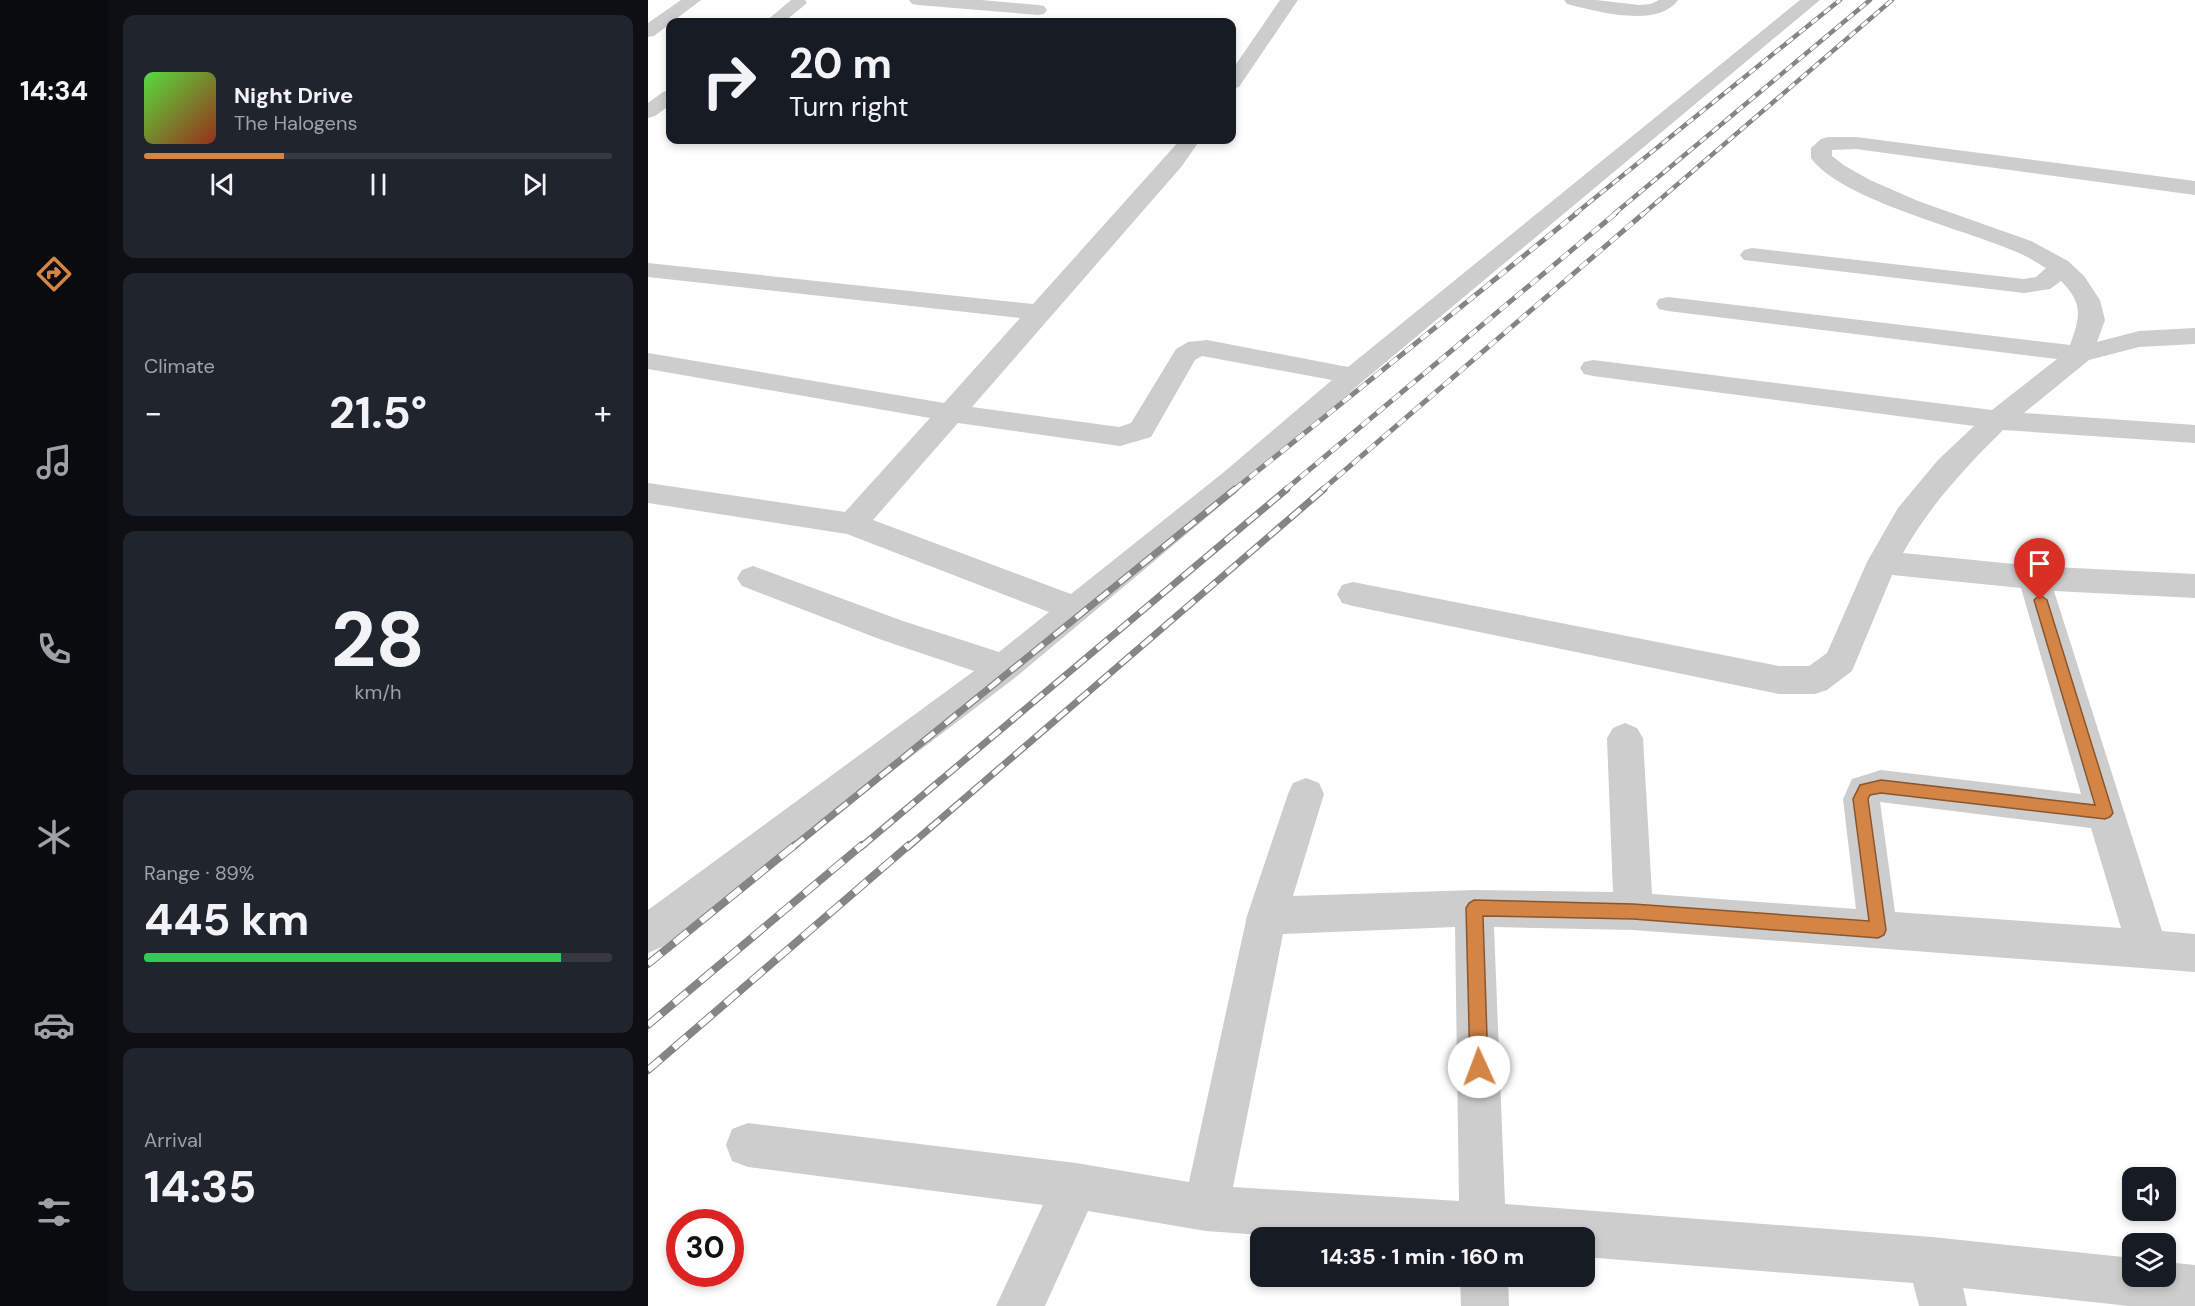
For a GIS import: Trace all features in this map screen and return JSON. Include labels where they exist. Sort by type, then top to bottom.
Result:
[{"type":"street","points":[[667,18],[692,0]]},
{"type":"street","points":[[776,0],[800,1]]},
{"type":"street","points":[[918,0],[1037,11]]},
{"type":"street","points":[[1238,64],[1289,0]]},
{"type":"street","points":[[1573,0],[1598,6],[1646,10],[1659,8],[1667,4],[1669,0]]},
{"type":"street","points":[[648,934],[1004,667],[1234,479],[1353,376],[1811,0]]},
{"type":"street","points":[[779,18],[800,1]]},
{"type":"street","points":[[648,32],[666,19]]},
{"type":"street","points":[[648,112],[666,99]]},
{"type":"street","points":[[1353,594],[1779,680],[1815,680],[1840,662],[1882,562],[1910,516],[1948,467],[1997,420],[2080,354],[2092,320],[2088,300],[2075,281],[2060,266],[2023,246],[1910,206],[1863,185],[1837,171],[1822,158],[1821,148],[1828,143],[1856,143],[2195,188]]},
{"type":"street","points":[[852,524],[1042,313],[1187,144]]},
{"type":"street","points":[[1752,255],[2024,286],[2050,281],[2060,266]]},
{"type":"street","points":[[648,270],[1042,313]]},
{"type":"street","points":[[1668,304],[2080,354],[2139,339],[2195,336]]},
{"type":"street","points":[[648,361],[953,413],[1120,437],[1133,435],[1142,430],[1185,355],[1197,348],[1353,376]]},
{"type":"street","points":[[1593,368],[1997,420],[2195,434]]},
{"type":"street","points":[[648,493],[852,524],[1076,609]]},
{"type":"street","points":[[1882,562],[2034,578],[2195,586]]},
{"type":"street","points":[[753,578],[893,631],[1004,667]]},
{"type":"street","points":[[2034,578],[2148,950]]},
{"type":"street","points":[[1625,738],[1633,911]]},
{"type":"street","points":[[1878,930],[1861,799],[1865,790],[1881,786],[2105,813]]},
{"type":"street","points":[[1206,1208],[1267,916],[1306,794]]},
{"type":"street","points":[[1474,908],[1483,1227]]},
{"type":"street","points":[[1267,916],[1474,908],[1633,911],[2195,953]]},
{"type":"street","points":[[748,1145],[1076,1186],[1206,1208],[1425,1227]]},
{"type":"street","points":[[1020,1306],[1076,1186]]},
{"type":"street","points":[[1595,1239],[1932,1261],[2195,1289]]},
{"type":"street","points":[[1932,1261],[1943,1306]]},
{"type":"street","points":[[1484,1287],[1485,1306]]},
{"type":"railway","points":[[1575,214],[1840,0]]},
{"type":"railway","points":[[1614,214],[1870,0]]},
{"type":"railway","points":[[1643,214],[1892,0]]},
{"type":"railway","points":[[1234,490],[1577,213]]},
{"type":"railway","points":[[1285,490],[1616,213]]},
{"type":"railway","points":[[1322,490],[1644,213]]},
{"type":"railway","points":[[793,847],[1235,489]]},
{"type":"railway","points":[[861,847],[1287,489]]},
{"type":"railway","points":[[908,847],[1324,489]]},
{"type":"railway","points":[[648,964],[795,845]]},
{"type":"railway","points":[[648,1025],[862,845]]},
{"type":"railway","points":[[648,1070],[909,845]]},
{"type":"route","points":[[1479,1067],[1474,908],[1633,911],[1878,930],[1861,799],[1865,790],[1881,786],[2105,813],[2040,600]]}]
